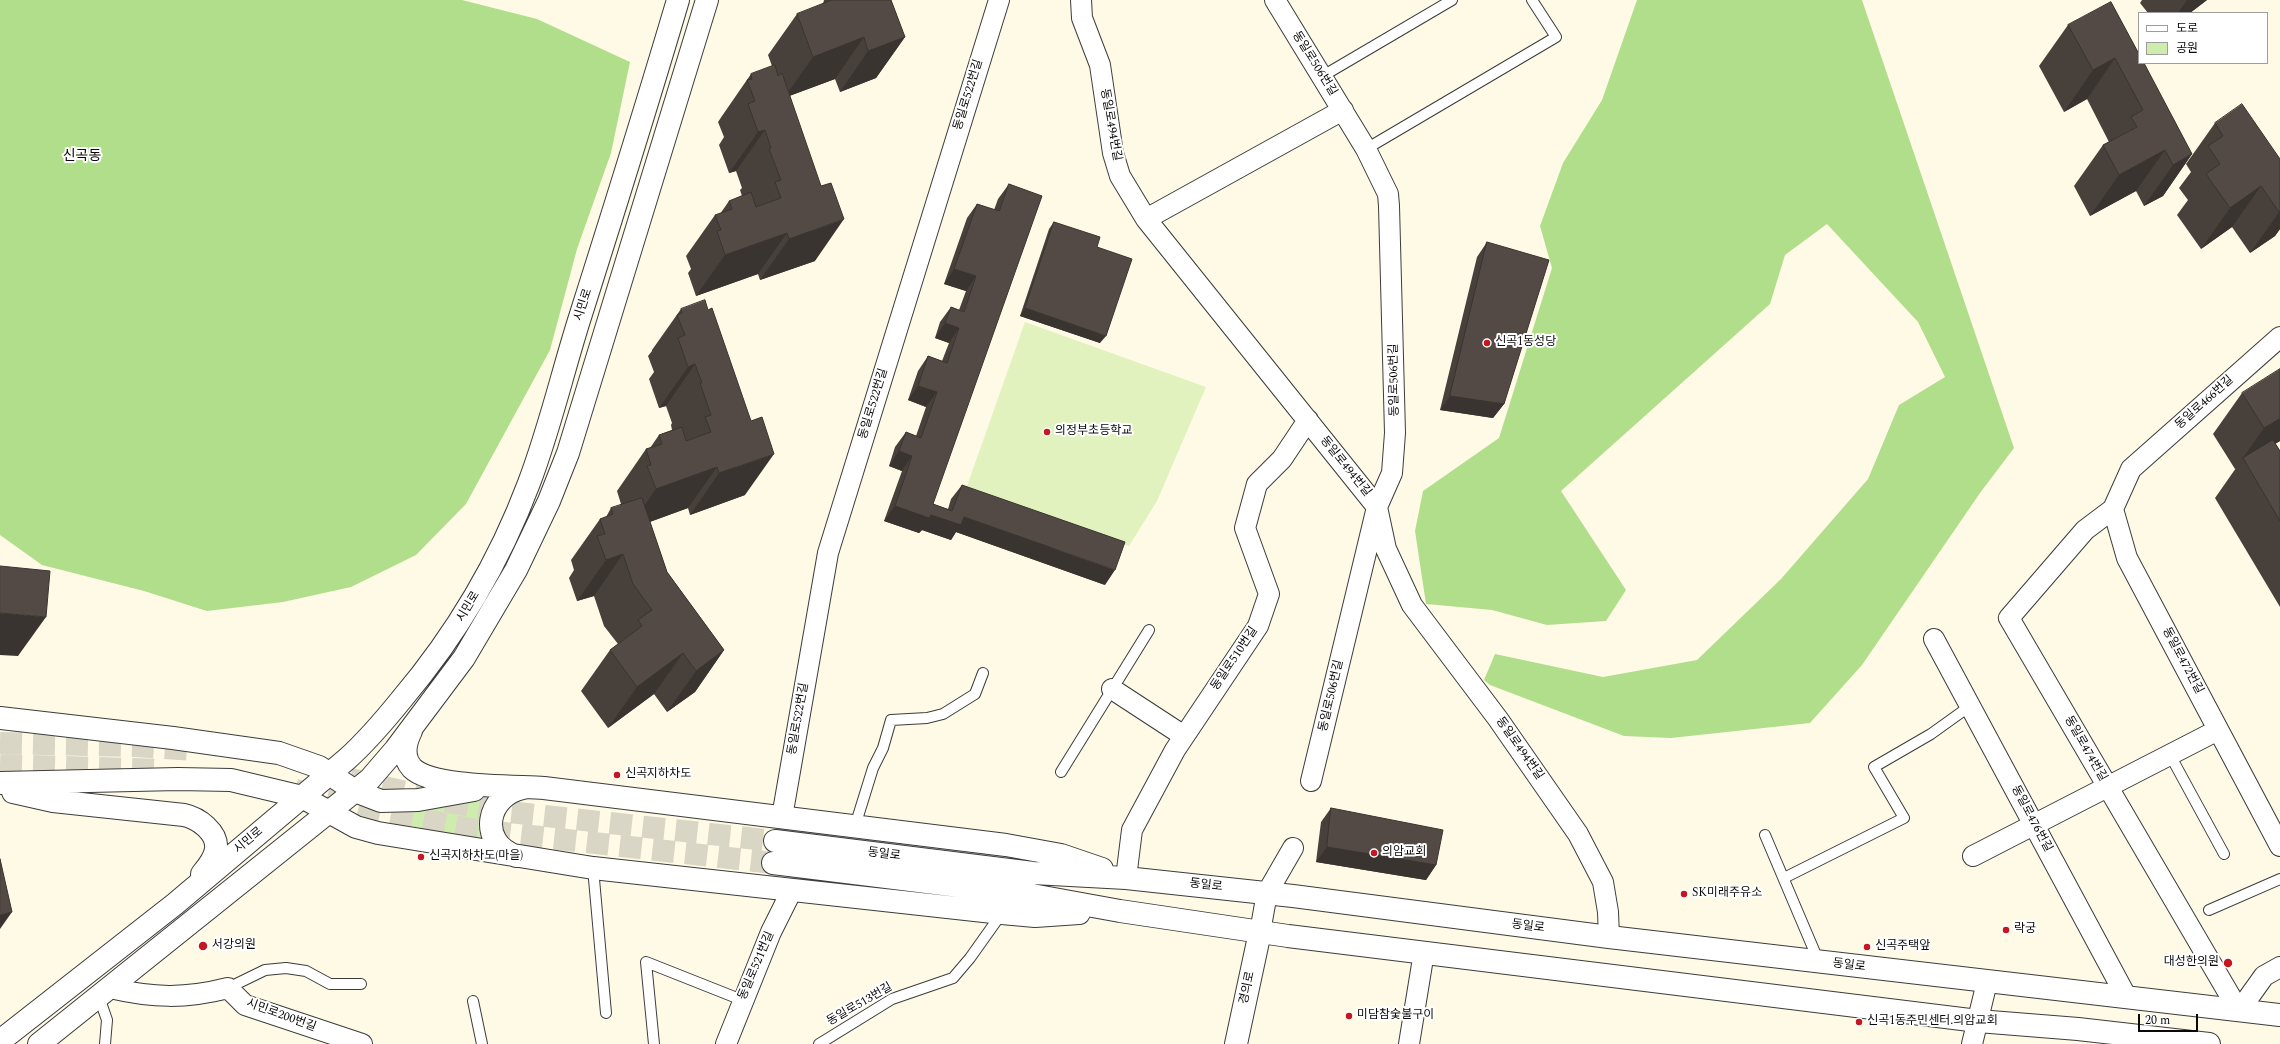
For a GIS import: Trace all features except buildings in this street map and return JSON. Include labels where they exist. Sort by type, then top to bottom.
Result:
[{"type":"street","name":"시민로","points":[[0,1041],[175,904],[330,774],[364,743],[426,671],[474,600],[512,526],[540,453],[557,392],[629,166],[678,0]]},
{"type":"street","name":"시민로","points":[[39,1044],[355,791],[379,769],[422,715],[464,658],[516,570],[549,501],[568,453],[707,0]]},
{"type":"street","name":"동일로522번길","points":[[782,817],[828,553],[999,0]]},
{"type":"street","name":"동일로494번길","points":[[1081,0],[1082,18],[1100,65],[1113,152],[1120,176],[1146,219],[1377,507],[1386,549],[1412,605],[1498,719],[1578,834],[1603,882],[1608,912],[1609,937]]},
{"type":"street","name":"동일로506번길","points":[[1275,0],[1320,77],[1343,110],[1366,149],[1388,194],[1393,320],[1395,440],[1392,473],[1377,507],[1312,781]]},
{"type":"street","points":[[1146,219],[1343,110]]},
{"type":"street","name":"동일로466번길","points":[[2114,509],[2131,469],[2280,337]]},
{"type":"street","name":"동일로510번길","points":[[1126,878],[1132,830],[1184,736],[1258,626],[1269,594],[1245,528],[1257,484],[1282,459],[1308,420]]},
{"type":"street","name":"동일로472번길","points":[[2114,509],[2127,558],[2280,846]]},
{"type":"street","name":"동일로474번길","points":[[2114,509],[2085,530],[2009,618],[2239,1011]]},
{"type":"street","name":"동일로476번길","points":[[1934,639],[2127,998]]},
{"type":"street","points":[[1112,689],[1184,736]]},
{"type":"street","points":[[422,715],[406,745],[406,755],[412,768],[426,776],[437,779],[499,786],[527,787],[1020,847],[1061,855],[1126,878]]},
{"type":"street","points":[[0,718],[252,748],[301,759],[330,774],[355,791],[381,801],[400,802],[499,786]]},
{"type":"street","points":[[1973,856],[2218,730]]},
{"type":"street","points":[[0,783],[205,779],[244,783],[302,797],[356,826],[378,833],[518,857],[593,868],[1002,914],[1035,916],[1120,912]]},
{"type":"street","points":[[518,857],[506,852],[496,843],[492,835],[491,819],[495,808],[505,795],[511,790],[527,787]]},
{"type":"street","points":[[0,790],[53,800],[184,815],[195,818],[210,832],[216,844],[215,853],[206,869],[175,904]]},
{"type":"street","name":"동일로","points":[[775,841],[1033,873],[1126,878],[1267,893],[1609,937],[2280,1015]]},
{"type":"street","points":[[1260,932],[1267,893],[1293,848]]},
{"type":"street","name":"동일로","points":[[772,863],[1032,895],[1120,912],[1260,932],[1978,1021],[2078,1029],[2209,1044]]},
{"type":"street","name":"동일로521번길","points":[[726,1044],[742,1000],[771,932],[792,890]]},
{"type":"street","name":"경의로","points":[[1236,1044],[1260,932]]},
{"type":"street","points":[[1409,1044],[1424,952]]},
{"type":"street","points":[[2239,1011],[2264,976],[2280,967]]},
{"type":"street","points":[[1972,1044],[1987,982]]},
{"type":"street","points":[[104,992],[174,997],[207,993],[228,988]]},
{"type":"street","name":"시민로200번길","points":[[228,988],[245,1005],[362,1044]]},
{"type":"lane","points":[[1320,77],[1452,0]]},
{"type":"lane","points":[[1366,149],[1556,37],[1532,0]]},
{"type":"lane","points":[[1061,772],[1149,630]]},
{"type":"lane","points":[[855,826],[873,768],[883,748],[891,720],[927,718],[943,714],[975,694],[984,673]]},
{"type":"lane","points":[[1784,878],[1904,818],[1874,767],[1931,734],[1970,706]]},
{"type":"lane","points":[[2170,755],[2224,854]]},
{"type":"lane","points":[[1765,836],[1819,962]]},
{"type":"lane","points":[[593,868],[606,1013]]},
{"type":"lane","points":[[2209,910],[2280,879]]},
{"type":"lane","name":"동일로513번길","points":[[819,1044],[892,999],[953,978],[970,958],[1002,914]]},
{"type":"lane","points":[[654,1044],[646,962],[742,1000]]},
{"type":"lane","points":[[228,988],[265,970],[286,968],[306,971],[330,984],[361,984]]},
{"type":"lane","points":[[104,992],[107,1020],[105,1044]]},
{"type":"lane","points":[[473,1001],[482,1044]]},
{"type":"green space","points":[[0,0],[462,0],[537,19],[630,62],[611,153],[577,249],[550,350],[466,504],[416,555],[351,587],[283,602],[207,611],[144,591],[42,565],[0,535]]},
{"type":"green space","points":[[1637,0],[1862,0],[2014,448],[1980,493],[1862,665],[1810,723],[1671,738],[1624,736],[1490,685],[1484,680],[1495,654],[1603,677],[1697,660],[1781,579],[1868,479],[1899,405],[1945,377],[1918,322],[1827,224],[1785,255],[1770,304],[1561,491],[1626,590],[1606,621],[1547,625],[1492,610],[1426,604],[1415,531],[1423,491],[1499,438],[1552,268],[1540,226],[1563,163],[1602,100]]},
{"type":"green space","points":[[1025,322],[1206,387],[1157,501],[1129,546],[967,486]]},
{"type":"green space","points":[[487,798],[489,800],[482,840],[399,824],[396,818],[400,813]]},
{"type":"tunnel","points":[[0,743],[134,746],[194,750]]},
{"type":"tunnel","points":[[0,765],[163,770]]},
{"type":"tunnel","points":[[350,779],[453,803],[509,812],[775,841]]},
{"type":"tunnel","points":[[295,790],[361,807],[469,829],[773,863]]},
{"type":"place","name":"신곡1동성당","points":[[1487,343]]},
{"type":"place","name":"의정부초등학교","points":[[1047,432]]},
{"type":"place","name":"신곡지하차도","points":[[617,775]]},
{"type":"place","name":"의암교회","points":[[1374,853]]},
{"type":"place","name":"신곡지하차도(마을)","points":[[421,857]]},
{"type":"place","name":"SK미래주유소","points":[[1684,894]]},
{"type":"place","name":"락궁","points":[[2006,930]]},
{"type":"place","name":"서강의원","points":[[203,946]]},
{"type":"place","name":"신곡주택앞","points":[[1867,947]]},
{"type":"place","name":"대성한의원","points":[[2228,963]]},
{"type":"place","name":"미담참숯불구이","points":[[1349,1016]]},
{"type":"place","name":"신곡1동주민센터.의암교회","points":[[1859,1022]]},
{"type":"district","name":"신곡동","points":[[82,157]]}]
